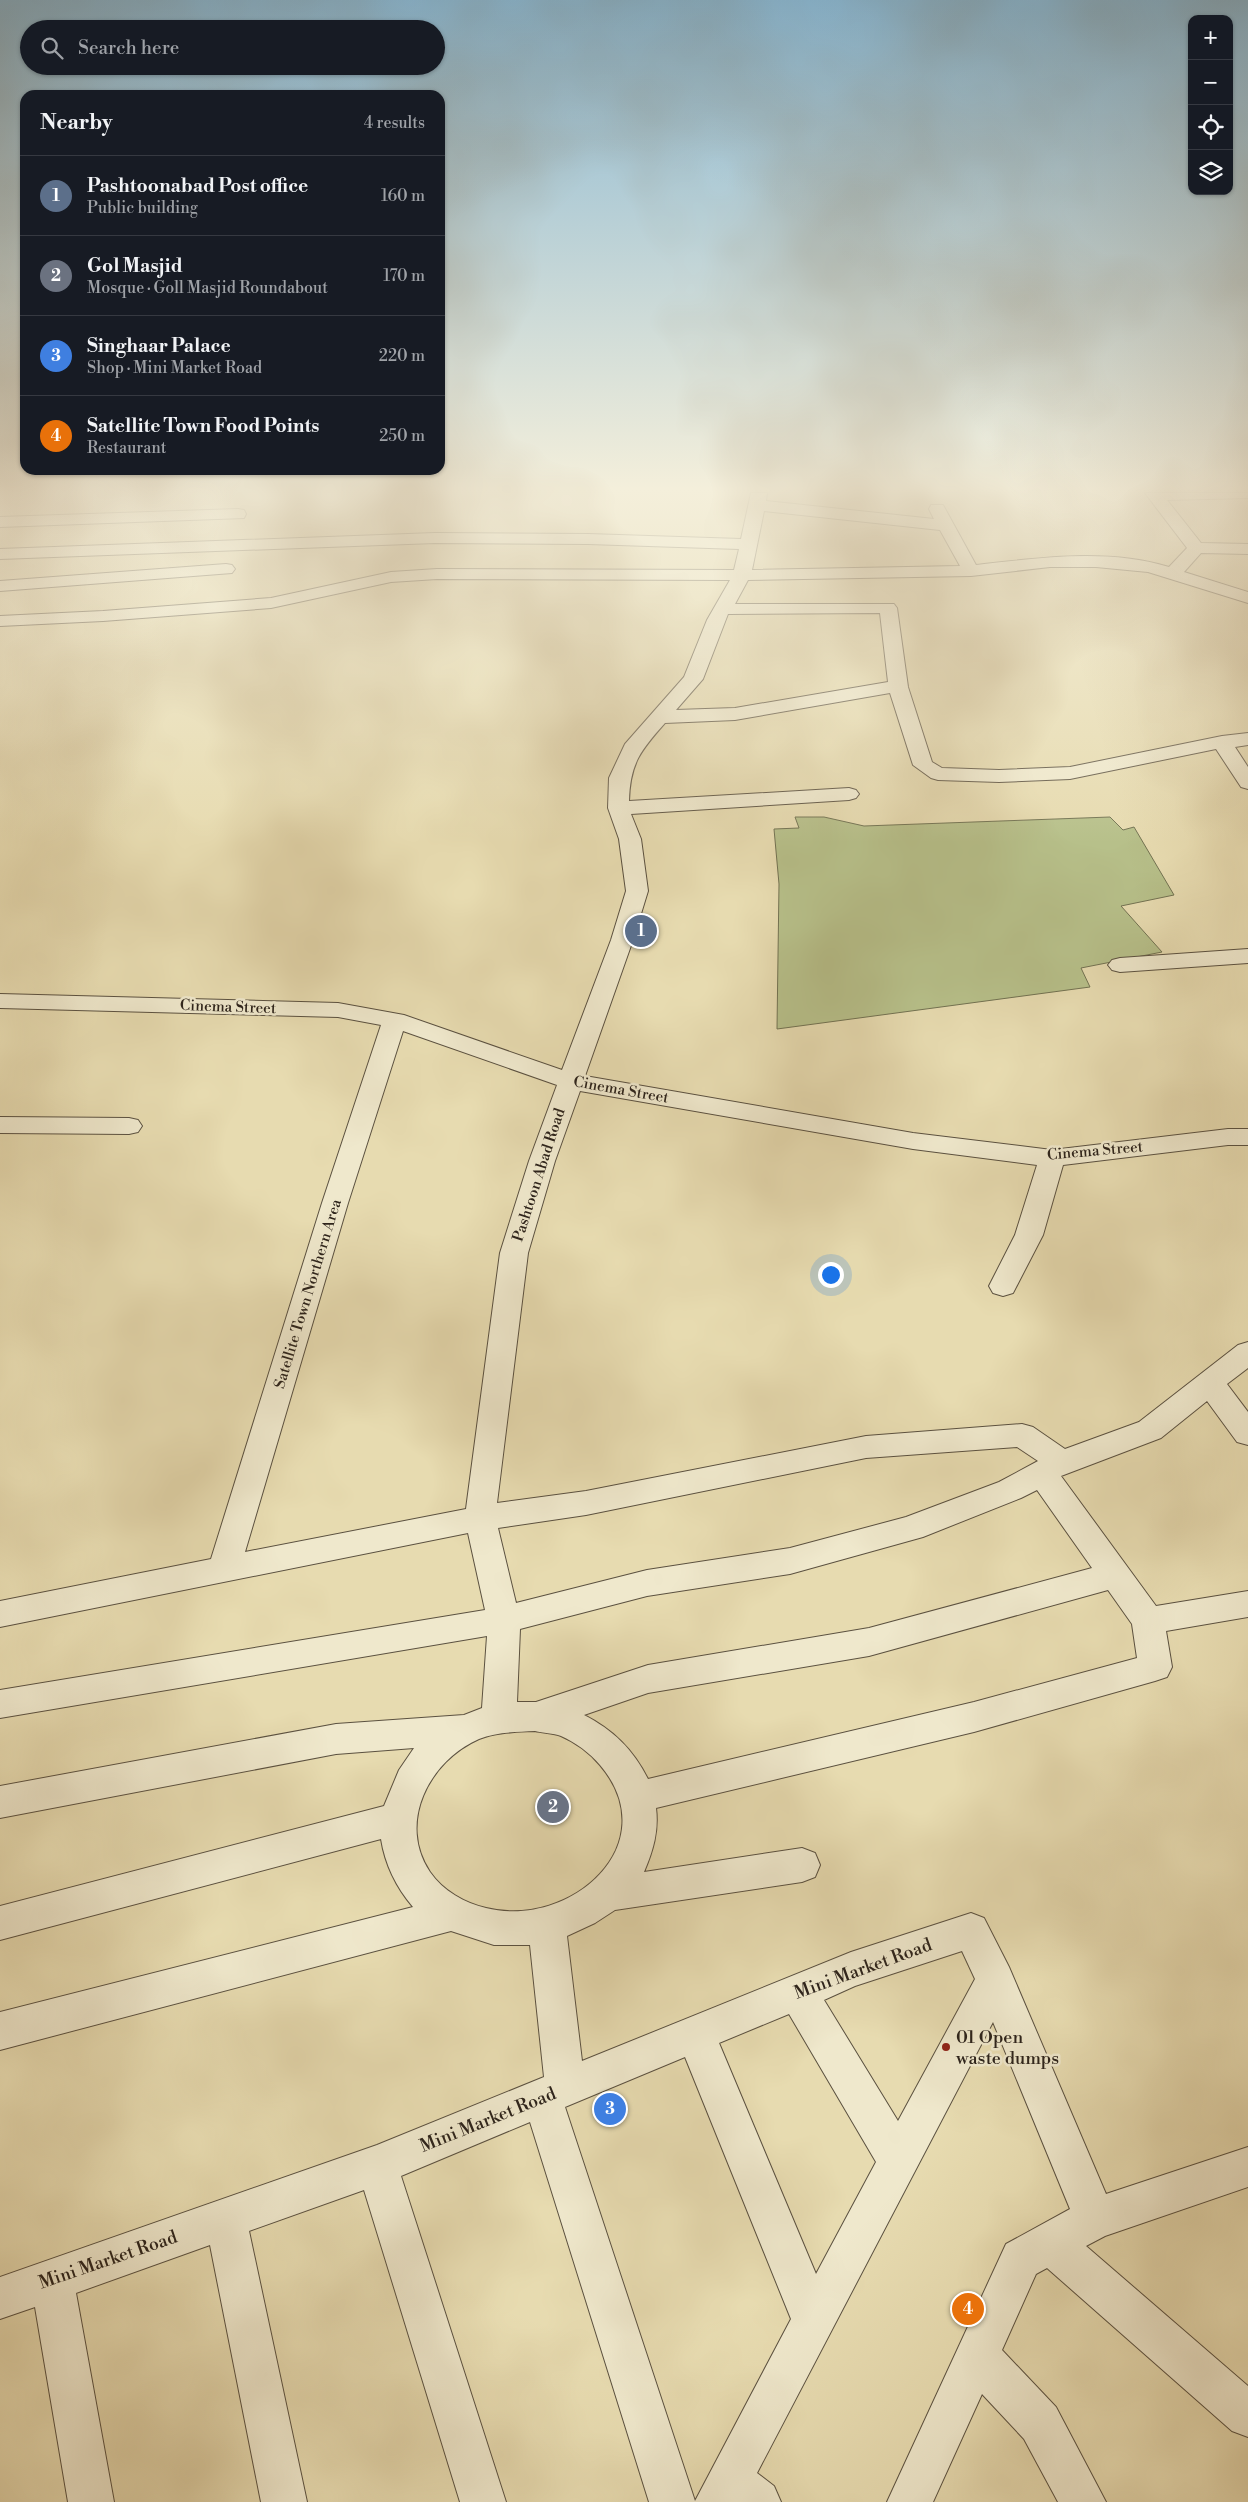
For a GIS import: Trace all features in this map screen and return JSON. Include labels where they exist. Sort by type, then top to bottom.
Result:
[{"type":"street","points":[[0,621],[184,610]]},
{"type":"street","name":"Pashtoon Abad Road","points":[[480,1518],[514,1252],[569,1081],[622,940],[637,891],[630,839],[618,808],[619,778],[632,748],[693,679],[722,610]]},
{"type":"street","points":[[888,610],[898,687],[923,765],[938,774],[999,776],[1070,773],[1222,742],[1248,739]]},
{"type":"street","points":[[658,717],[735,714],[873,689],[898,687]]},
{"type":"street","points":[[1222,742],[1248,784]]},
{"type":"street","points":[[618,808],[849,794]]},
{"type":"street","points":[[1120,964],[1248,956]]},
{"type":"street","name":"Cinema Street","points":[[0,1001],[338,1010],[395,1020],[569,1081],[913,1141],[1052,1158],[1228,1137],[1248,1137]]},
{"type":"street","name":"Satellite Town Northern Area","points":[[224,1570],[335,1203],[395,1020]]},
{"type":"street","points":[[0,1125],[129,1126]]},
{"type":"street","points":[[1003,1286],[1028,1235],[1052,1158]]},
{"type":"street","points":[[0,1704],[504,1620],[647,1583],[790,1561],[912,1528],[1010,1490],[1052,1468],[1150,1430],[1248,1352]]},
{"type":"street","points":[[1210,1383],[1248,1434]]},
{"type":"street","points":[[0,1614],[480,1518],[586,1503],[866,1447],[1022,1435],[1052,1468],[1114,1576],[1148,1621],[1155,1667],[974,1717],[638,1797]]},
{"type":"street","points":[[480,1518],[504,1620],[499,1718]]},
{"type":"street","points":[[0,1802],[336,1739],[464,1729],[499,1718],[536,1716],[648,1679],[869,1642],[1114,1576]]},
{"type":"street","points":[[1148,1621],[1248,1604]]},
{"type":"street","points":[[464,1729],[431,1752],[408,1782],[398,1818],[402,1856],[420,1889],[450,1914],[490,1928],[534,1929],[575,1916],[606,1894],[629,1864],[639,1831],[638,1797],[624,1766],[601,1741],[571,1724],[536,1716]]},
{"type":"street","points":[[0,1923],[398,1818]]},
{"type":"street","points":[[606,1894],[802,1865]]},
{"type":"street","points":[[0,2031],[450,1914]]},
{"type":"street","points":[[547,1924],[554,2093],[672,2502]]},
{"type":"street","name":"Mini Market Road","points":[[0,2298],[377,2165],[852,1970],[971,1930],[994,1980]]},
{"type":"street","points":[[735,2495],[814,2322],[994,1980]]},
{"type":"street","points":[[994,1980],[1095,2218]]},
{"type":"street","points":[[798,1993],[899,2160]]},
{"type":"street","points":[[696,2035],[814,2322]]},
{"type":"street","points":[[377,2165],[483,2502]]},
{"type":"street","points":[[910,2502],[1021,2259],[1095,2218],[1248,2167]]},
{"type":"street","points":[[226,2218],[284,2502]]},
{"type":"street","points":[[1050,2243],[1248,2415]]},
{"type":"street","points":[[52,2279],[92,2502]]},
{"type":"street","points":[[977,2356],[1040,2423],[1083,2502]]},
{"type":"green space","points":[[795,817],[824,817],[864,826],[1110,817],[1123,830],[1134,827],[1174,895],[1121,906],[1162,952],[1081,968],[1090,987],[777,1029],[779,884],[774,829],[799,828]]},
{"type":"place","name":"Pashtoonabad Post office","points":[[641,931]]},
{"type":"place","name":"Gol Masjid","points":[[553,1807]]},
{"type":"place","name":"01 Open waste dumps","points":[[946,2047]]},
{"type":"place","name":"Singhaar Palace","points":[[610,2109]]},
{"type":"place","name":"Satellite Town Food Points","points":[[968,2309]]}]
